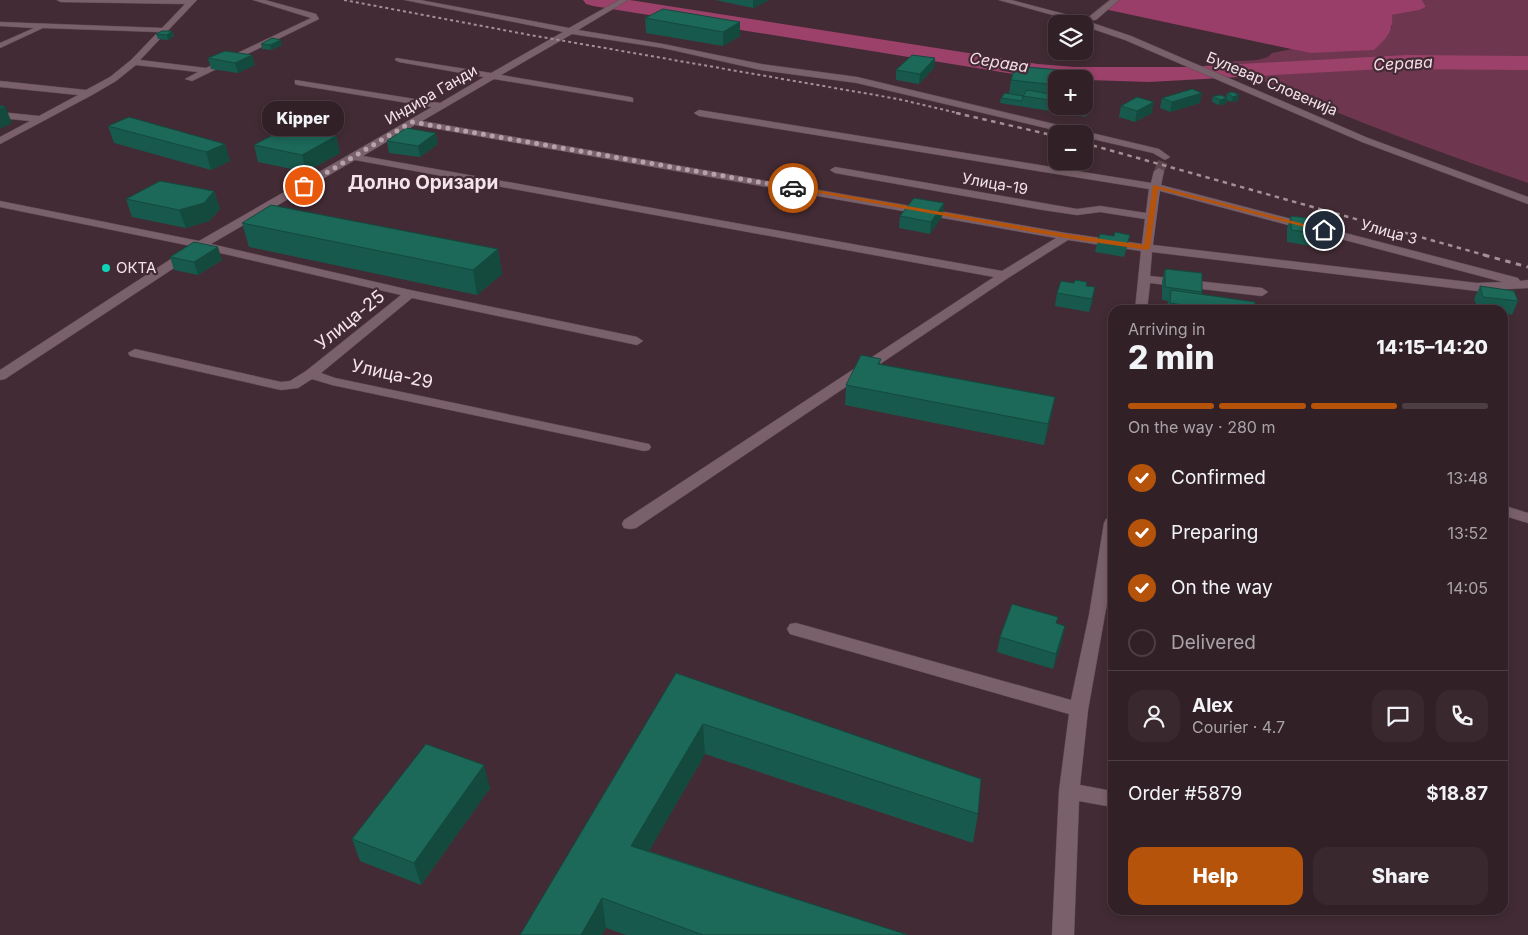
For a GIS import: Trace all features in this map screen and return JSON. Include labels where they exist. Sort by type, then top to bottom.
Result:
[{"type":"street","points":[[61,0],[192,1]]},
{"type":"street","points":[[188,79],[315,19],[313,16],[257,0]]},
{"type":"street","points":[[409,0],[569,32],[600,35],[663,46],[761,67],[857,80],[1156,151],[1165,157]]},
{"type":"street","name":"Индира Ганди","points":[[0,376],[201,245],[624,0]]},
{"type":"street","name":"Булевар Словенија","points":[[1003,0],[1087,24],[1182,61],[1365,140],[1528,200]]},
{"type":"street","name":"Булевар Словенија","points":[[1029,0],[1082,15]]},
{"type":"street","points":[[1093,18],[1115,0]]},
{"type":"street","points":[[0,141],[113,79],[134,62],[192,1]]},
{"type":"street","name":"Булевар Словенија","points":[[1093,18],[1197,59],[1396,143],[1528,191]]},
{"type":"street","points":[[0,24],[164,30]]},
{"type":"street","points":[[0,46],[43,26]]},
{"type":"street","points":[[399,60],[630,100]]},
{"type":"street","points":[[134,62],[205,70]]},
{"type":"street","points":[[298,82],[441,106]]},
{"type":"street","points":[[0,84],[89,92]]},
{"type":"street","name":"Улица 3","points":[[699,113],[1155,186],[1528,285]]},
{"type":"street","points":[[0,115],[41,119]]},
{"type":"street","points":[[412,122],[1066,236],[1147,248],[1478,287],[1528,285],[1526,292],[1528,296]]},
{"type":"street","points":[[354,157],[1004,275]]},
{"type":"street","name":"Улица-19","points":[[834,170],[1077,212],[1100,209],[1152,217]]},
{"type":"street","points":[[1141,305],[1155,186],[1160,171]]},
{"type":"street","points":[[0,204],[201,245],[410,294],[637,341]]},
{"type":"street","points":[[630,524],[1004,275],[1066,236]]},
{"type":"street","points":[[1144,279],[1262,292]]},
{"type":"street","name":"Улица-25","points":[[311,374],[410,294]]},
{"type":"street","points":[[135,353],[281,386],[293,385],[311,374]]},
{"type":"street","name":"Улица-29","points":[[311,374],[332,381],[644,447]]},
{"type":"street","points":[[1508,512],[1528,518]]},
{"type":"street","points":[[1063,935],[1069,791],[1079,710],[1098,615],[1108,549]]},
{"type":"street","points":[[796,629],[1079,710]]},
{"type":"street","points":[[1069,791],[1108,798]]},
{"type":"shaded area","points":[[1115,0],[1422,0],[1426,7],[1420,10],[1392,15],[1390,31],[1374,50],[1310,53],[1104,9]]},
{"type":"shaded area","points":[[1422,0],[1528,0],[1528,183],[1373,127],[1297,96],[1222,62],[1257,60],[1268,57],[1272,53],[1292,49],[1310,53],[1392,28],[1392,15],[1420,10],[1426,7]]},
{"type":"building","points":[[663,9],[740,22],[723,32],[645,18]]},
{"type":"building","points":[[162,31],[172,31],[167,35],[156,34]]},
{"type":"building","points":[[272,38],[281,40],[270,45],[261,44]]},
{"type":"building","points":[[225,51],[252,55],[235,63],[208,58]]},
{"type":"building","points":[[912,55],[935,58],[920,74],[896,70]]},
{"type":"building","points":[[1015,66],[1061,70],[1048,70],[1048,84],[1011,80]]},
{"type":"building","points":[[1192,89],[1202,93],[1172,102],[1162,98]]},
{"type":"building","points":[[1027,90],[1048,94],[1048,100],[1023,96]]},
{"type":"building","points":[[1233,92],[1239,95],[1233,97],[1227,93]]},
{"type":"building","points":[[1005,93],[1023,96],[1022,101],[1001,98]]},
{"type":"building","points":[[1221,95],[1227,98],[1220,100],[1213,96]]},
{"type":"building","points":[[1137,97],[1154,102],[1137,111],[1121,106]]},
{"type":"building","points":[[129,117],[225,144],[206,152],[108,126]]},
{"type":"building","points":[[288,127],[336,136],[302,155],[254,145]]},
{"type":"building","points":[[406,128],[436,133],[418,146],[387,141]]},
{"type":"building","points":[[160,181],[214,191],[204,203],[179,210],[126,199]]},
{"type":"building","points":[[914,198],[944,203],[931,222],[900,216]]},
{"type":"building","points":[[271,205],[498,249],[473,270],[242,223]]},
{"type":"building","points":[[1291,216],[1315,219],[1315,233],[1291,230]]},
{"type":"building","points":[[1115,232],[1130,235],[1127,245],[1098,240],[1100,234],[1114,236]]},
{"type":"building","points":[[194,242],[218,247],[194,262],[170,257]]},
{"type":"building","points":[[1165,269],[1202,273],[1202,292],[1165,287]]},
{"type":"building","points":[[1075,280],[1087,282],[1086,286],[1095,287],[1092,299],[1057,293],[1061,281],[1074,283]]},
{"type":"building","points":[[1480,286],[1514,291],[1518,301],[1483,297]]},
{"type":"building","points":[[1171,290],[1255,302],[1255,305],[1183,305],[1170,303]]},
{"type":"building","points":[[861,355],[881,359],[878,364],[1055,397],[1048,424],[846,385]]},
{"type":"building","points":[[1012,604],[1058,617],[1056,623],[1065,626],[1056,654],[1000,637]]},
{"type":"building","points":[[676,673],[981,779],[978,814],[703,724],[631,846],[908,935],[703,935],[602,898],[581,935],[520,935]]},
{"type":"building","points":[[426,744],[484,765],[414,863],[352,839]]},
{"type":"waterway","name":"Серава","points":[[593,0],[1038,71],[1075,74],[1186,74],[1407,62],[1528,63]]},
{"type":"tunnel","points":[[1159,171],[1165,157]]},
{"type":"railway","points":[[344,0],[530,35],[898,99],[962,114]]},
{"type":"railway","points":[[956,113],[1048,134]]},
{"type":"railway","points":[[1093,146],[1488,256]]},
{"type":"railway","points":[[1484,255],[1528,267]]},
{"type":"way so far","points":[[304,186],[412,122],[793,188]]},
{"type":"place","name":"Kipper","points":[[304,186]]},
{"type":"place","name":"ОКТА","points":[[106,268]]},
{"type":"district","name":"Долно Оризари","points":[[423,182]]},
{"type":"route","points":[[793,188],[1066,236],[1147,248],[1155,186],[1324,230]]}]
